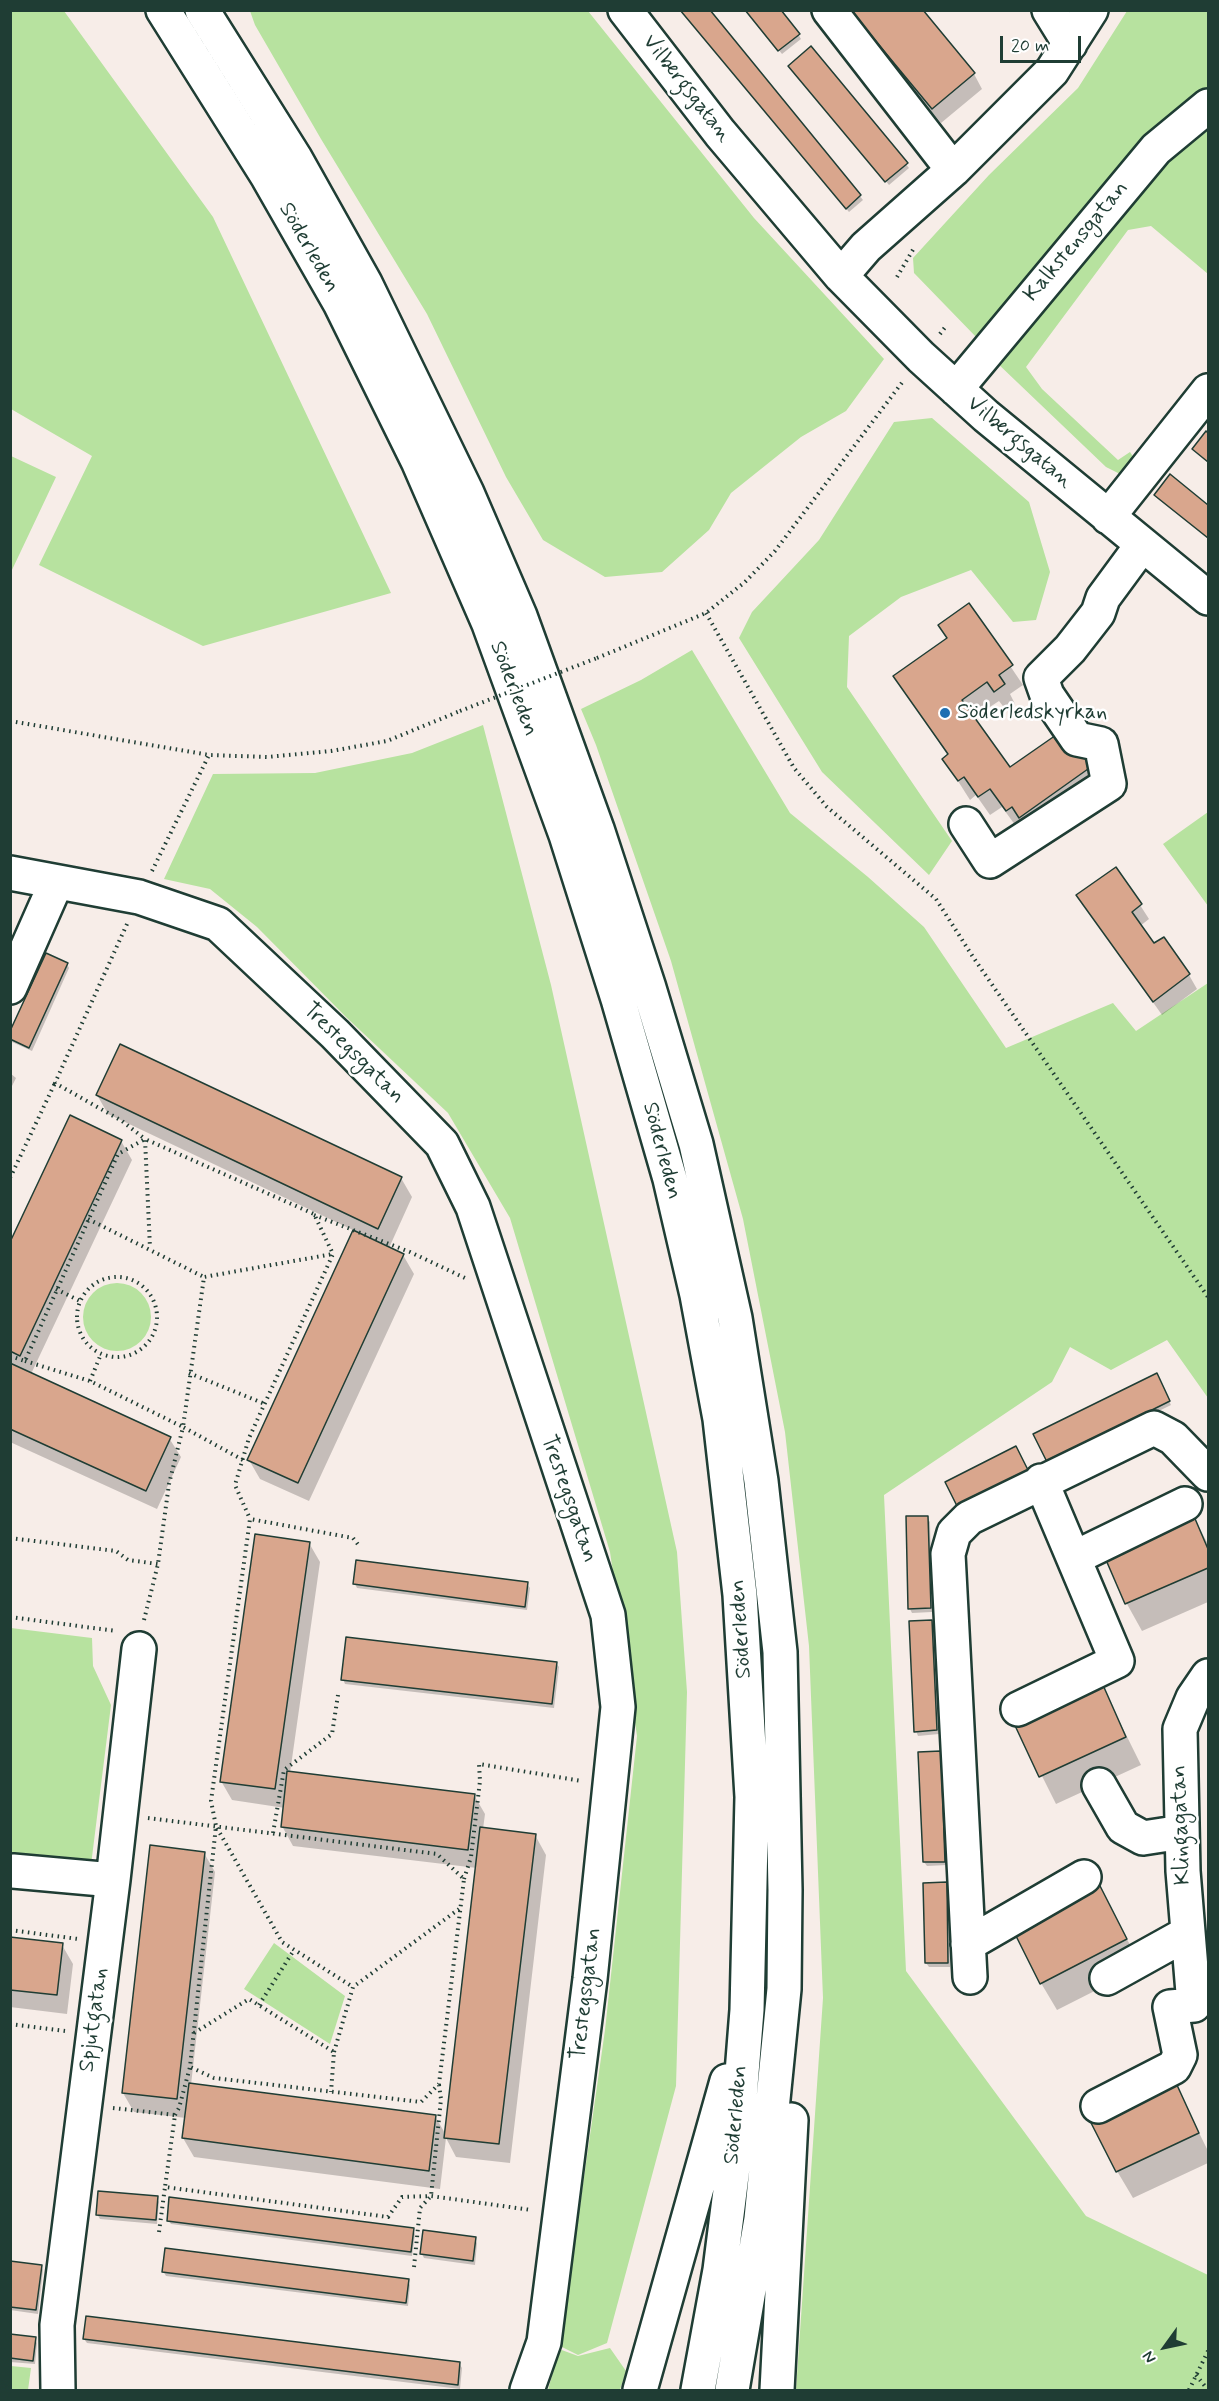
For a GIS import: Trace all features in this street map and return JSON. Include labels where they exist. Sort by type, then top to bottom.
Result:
[{"type":"main road","name":"Söderleden","points":[[163,10],[268,177],[334,293],[418,461],[489,624],[536,751],[622,1010],[670,1179],[697,1295],[720,1419],[740,1595],[752,1797],[747,2010],[737,2136],[720,2270],[698,2391]]},
{"type":"main road","name":"Söderleden","points":[[202,10],[295,158],[365,283],[467,493],[520,616],[593,819],[649,988],[696,1144],[735,1318],[761,1481],[780,1652],[785,1890],[784,1989],[761,2219],[732,2391]]},
{"type":"main road","name":"Vilbergsgatan","points":[[625,10],[720,134],[841,276],[921,357],[1108,517],[1209,598]]},
{"type":"main road","points":[[830,10],[953,170]]},
{"type":"main road","points":[[1049,10],[1070,44]]},
{"type":"main road","points":[[841,276],[866,247],[953,170],[1052,71],[1091,10]]},
{"type":"main road","name":"Kalkstensgatan","points":[[956,389],[1156,149],[1209,106]]},
{"type":"main road","points":[[1108,517],[1209,390]]},
{"type":"main road","points":[[966,824],[990,861],[1109,784],[1101,744],[1077,739],[1047,695],[1041,678],[1070,649],[1098,613],[1103,598],[1142,544]]},
{"type":"main road","name":"Trestegsgatan","points":[[10,873],[139,897],[218,924],[335,1034],[442,1144],[473,1207],[608,1615],[618,1707],[590,1979],[558,2214],[544,2342],[527,2391]]},
{"type":"main road","points":[[10,987],[56,883]]},
{"type":"main road","points":[[970,1977],[948,1554],[954,1533],[969,1518],[1154,1428],[1173,1438],[1209,1474]]},
{"type":"main road","points":[[1018,1709],[1117,1661],[1041,1481]]},
{"type":"main road","points":[[1074,1558],[1185,1504]]},
{"type":"main road","name":"Spjutgatan","points":[[58,2391],[55,2344],[121,1814],[140,1642]]},
{"type":"main road","name":"Klingagatan","points":[[1098,2106],[1174,2067],[1180,2055],[1170,2007],[1194,2005],[1182,1832],[1180,1729],[1193,1698],[1209,1676]]},
{"type":"main road","points":[[1099,1785],[1123,1827],[1143,1838],[1182,1832]]},
{"type":"main road","points":[[13,1872],[113,1880]]},
{"type":"main road","points":[[968,1944],[1084,1876]]},
{"type":"main road","points":[[1107,1978],[1188,1933]]},
{"type":"main road","points":[[777,2391],[792,2109],[784,1989]]},
{"type":"main road","points":[[640,2391],[747,2010]]},
{"type":"path","points":[[10,721],[209,755],[267,757],[331,752],[387,741],[706,613],[746,582],[775,551],[946,326]]},
{"type":"path","points":[[706,613],[794,768],[826,807],[936,899],[973,957],[1209,1298]]},
{"type":"path","points":[[10,1178],[56,1083],[139,897],[209,755]]},
{"type":"path","points":[[56,1083],[122,1121],[145,1139],[314,1215],[410,1252],[502,1296]]},
{"type":"path","points":[[25,1361],[118,1154],[145,1139]]},
{"type":"path","points":[[145,1139],[150,1248]]},
{"type":"path","points":[[314,1215],[333,1254]]},
{"type":"path","points":[[88,1219],[204,1277],[333,1254]]},
{"type":"path","points":[[159,2232],[175,2115],[190,2067],[216,1826],[211,1801],[250,1519],[235,1485],[265,1404],[333,1254]]},
{"type":"path","points":[[117,1277],[140,1284],[151,1295],[157,1313],[156,1329],[147,1345],[132,1355],[116,1358],[101,1354],[90,1347],[81,1335],[77,1318],[80,1301],[88,1289],[101,1280],[117,1277]]},
{"type":"path","points":[[10,1617],[140,1642],[158,1564],[169,1484],[183,1426],[204,1277]]},
{"type":"path","points":[[56,1289],[80,1301]]},
{"type":"path","points":[[90,1381],[101,1354]]},
{"type":"path","points":[[10,1356],[90,1381],[183,1426],[243,1460]]},
{"type":"path","points":[[189,1373],[265,1404]]},
{"type":"path","points":[[250,1519],[353,1538],[360,1547]]},
{"type":"path","points":[[10,1538],[116,1551],[128,1560],[158,1564]]},
{"type":"path","points":[[273,1833],[284,1770],[332,1734],[338,1695]]},
{"type":"path","points":[[414,2267],[420,2208],[431,2196],[441,2098],[439,2084],[459,1909],[464,1879],[471,1857],[480,1780],[479,1764],[609,1786]]},
{"type":"path","points":[[121,1814],[437,1854],[464,1879]]},
{"type":"path","points":[[216,1826],[282,1942],[352,1987]]},
{"type":"path","points":[[330,2092],[334,2052],[352,1987],[459,1909]]},
{"type":"path","points":[[10,1930],[105,1942]]},
{"type":"path","points":[[259,2005],[294,1950]]},
{"type":"path","points":[[194,2033],[249,1999],[334,2052]]},
{"type":"path","points":[[10,2024],[93,2034]]},
{"type":"path","points":[[190,2067],[214,2078],[420,2102],[439,2084]]},
{"type":"path","points":[[84,2105],[175,2115]]},
{"type":"path","points":[[165,2187],[388,2217],[402,2197],[431,2196],[558,2214]]},
{"type":"path","points":[[1189,2391],[1209,2351]]},
{"type":"path","points":[[1196,2375],[1208,2391]]},
{"type":"green space","points":[[10,11],[64,11],[213,217],[391,593],[203,646],[39,565],[92,456],[11,409]]},
{"type":"green space","points":[[250,11],[588,11],[754,218],[884,359],[846,411],[801,437],[731,493],[709,530],[662,572],[605,577],[543,540],[506,477],[427,314],[321,139],[255,25]]},
{"type":"green space","points":[[1127,11],[1208,11],[1208,88],[1159,122],[978,339],[914,273],[913,258],[989,175],[1078,88]]},
{"type":"green space","points":[[1208,121],[1208,274],[1151,226],[1128,230],[1026,367],[1042,389],[1118,460],[1130,452],[1134,458],[1120,474],[1106,467],[995,361],[1143,182]]},
{"type":"green space","points":[[932,418],[1029,502],[1050,572],[1036,620],[1013,622],[971,570],[901,597],[849,636],[847,687],[952,841],[929,875],[822,772],[739,638],[752,612],[819,540],[894,422]]},
{"type":"green space","points":[[11,456],[56,477],[11,572]]},
{"type":"green space","points":[[692,650],[790,813],[924,927],[1006,1048],[1113,1003],[1136,1031],[1208,983],[1208,1398],[1167,1340],[1111,1370],[1070,1347],[1052,1382],[884,1495],[906,1971],[1086,2216],[1208,2275],[1208,2390],[796,2390],[823,1998],[809,1646],[785,1432],[743,1219],[671,961],[596,745],[581,709],[641,680]]},
{"type":"green space","points":[[483,725],[551,985],[677,1552],[687,1692],[676,2086],[607,2343],[578,2355],[560,2346],[605,2030],[637,1736],[610,1552],[510,1218],[448,1113],[346,1017],[257,927],[210,889],[164,879],[213,774],[315,773],[412,753]]},
{"type":"green space","points":[[1208,812],[1208,906],[1163,844]]},
{"type":"green space","points":[[110,1283],[124,1283],[136,1288],[146,1298],[151,1317],[146,1336],[136,1346],[124,1351],[110,1351],[98,1346],[88,1336],[83,1324],[83,1310],[88,1298],[98,1288]]},
{"type":"green space","points":[[11,1628],[92,1638],[93,1666],[111,1705],[90,1873],[11,1858]]},
{"type":"green space","points":[[274,1943],[345,1996],[330,2044],[244,1989]]},
{"type":"green space","points":[[610,2348],[626,2371],[620,2390],[548,2390],[559,2349],[578,2356]]},
{"type":"green space","points":[[11,2366],[31,2368],[28,2390],[11,2390]]},
{"type":"building","points":[[680,10],[710,10],[861,195],[846,209]]},
{"type":"building","points":[[745,10],[781,10],[800,34],[778,51]]},
{"type":"building","points":[[850,10],[923,10],[975,73],[932,109]]},
{"type":"building","points":[[811,46],[908,163],[885,182],[788,66]]},
{"type":"building","points":[[1206,431],[1208,433],[1208,462],[1192,449]]},
{"type":"building","points":[[1170,474],[1208,505],[1208,538],[1154,495]]},
{"type":"building","name":"Söderledskyrkan","points":[[969,603],[1013,665],[999,675],[1005,684],[994,692],[987,682],[962,700],[1010,767],[1069,726],[1095,764],[1019,818],[1012,807],[1006,811],[990,789],[978,797],[964,777],[958,781],[942,759],[948,754],[893,676],[947,638],[938,625]]},
{"type":"building","points":[[1116,867],[1142,904],[1132,912],[1154,943],[1164,937],[1190,974],[1153,1002],[1076,895]]},
{"type":"building","points":[[46,953],[68,963],[29,1048],[10,1039],[10,1031]]},
{"type":"building","points":[[120,1044],[402,1177],[378,1229],[96,1095]]},
{"type":"building","points":[[70,1115],[122,1140],[20,1356],[10,1351],[10,1242]]},
{"type":"building","points":[[353,1230],[404,1254],[298,1483],[247,1460]]},
{"type":"building","points":[[10,1363],[171,1437],[146,1491],[10,1429]]},
{"type":"building","points":[[1157,1373],[1170,1401],[1047,1462],[1033,1434]]},
{"type":"building","points":[[1016,1446],[1029,1472],[958,1508],[945,1482]]},
{"type":"building","points":[[1190,1507],[1208,1549],[1208,1568],[1125,1604],[1100,1546]]},
{"type":"building","points":[[906,1516],[928,1516],[931,1608],[908,1609]]},
{"type":"building","points":[[255,1534],[310,1542],[275,1789],[220,1782]]},
{"type":"building","points":[[356,1560],[528,1582],[525,1607],[353,1584]]},
{"type":"building","points":[[932,1620],[937,1730],[914,1732],[909,1621]]},
{"type":"building","points":[[346,1637],[557,1662],[552,1704],[341,1680]]},
{"type":"building","points":[[1099,1676],[1126,1737],[1039,1777],[1011,1717]]},
{"type":"building","points":[[941,1751],[945,1862],[923,1862],[918,1752]]},
{"type":"building","points":[[287,1771],[475,1794],[468,1850],[281,1827]]},
{"type":"building","points":[[480,1827],[536,1834],[499,2144],[444,2138]]},
{"type":"building","points":[[150,1845],[205,1852],[177,2099],[122,2093]]},
{"type":"building","points":[[1096,1878],[1127,1939],[1040,1984],[1009,1922]]},
{"type":"building","points":[[947,1882],[948,1963],[925,1963],[923,1883]]},
{"type":"building","points":[[10,1937],[63,1943],[57,1995],[10,1990]]},
{"type":"building","points":[[1171,2072],[1199,2133],[1116,2172],[1087,2115]]},
{"type":"building","points":[[189,2083],[436,2115],[429,2171],[182,2138]]},
{"type":"building","points":[[98,2191],[158,2196],[156,2220],[96,2215]]},
{"type":"building","points":[[169,2197],[414,2228],[411,2252],[167,2221]]},
{"type":"building","points":[[423,2230],[476,2237],[473,2261],[420,2254]]},
{"type":"building","points":[[165,2248],[409,2279],[406,2303],[162,2272]]},
{"type":"building","points":[[10,2261],[42,2265],[36,2310],[10,2307]]},
{"type":"building","points":[[86,2316],[460,2362],[458,2385],[83,2339]]},
{"type":"building","points":[[10,2334],[36,2337],[33,2361],[10,2358]]},
{"type":"place","name":"Söderledskyrkan","points":[[945,713]]}]
